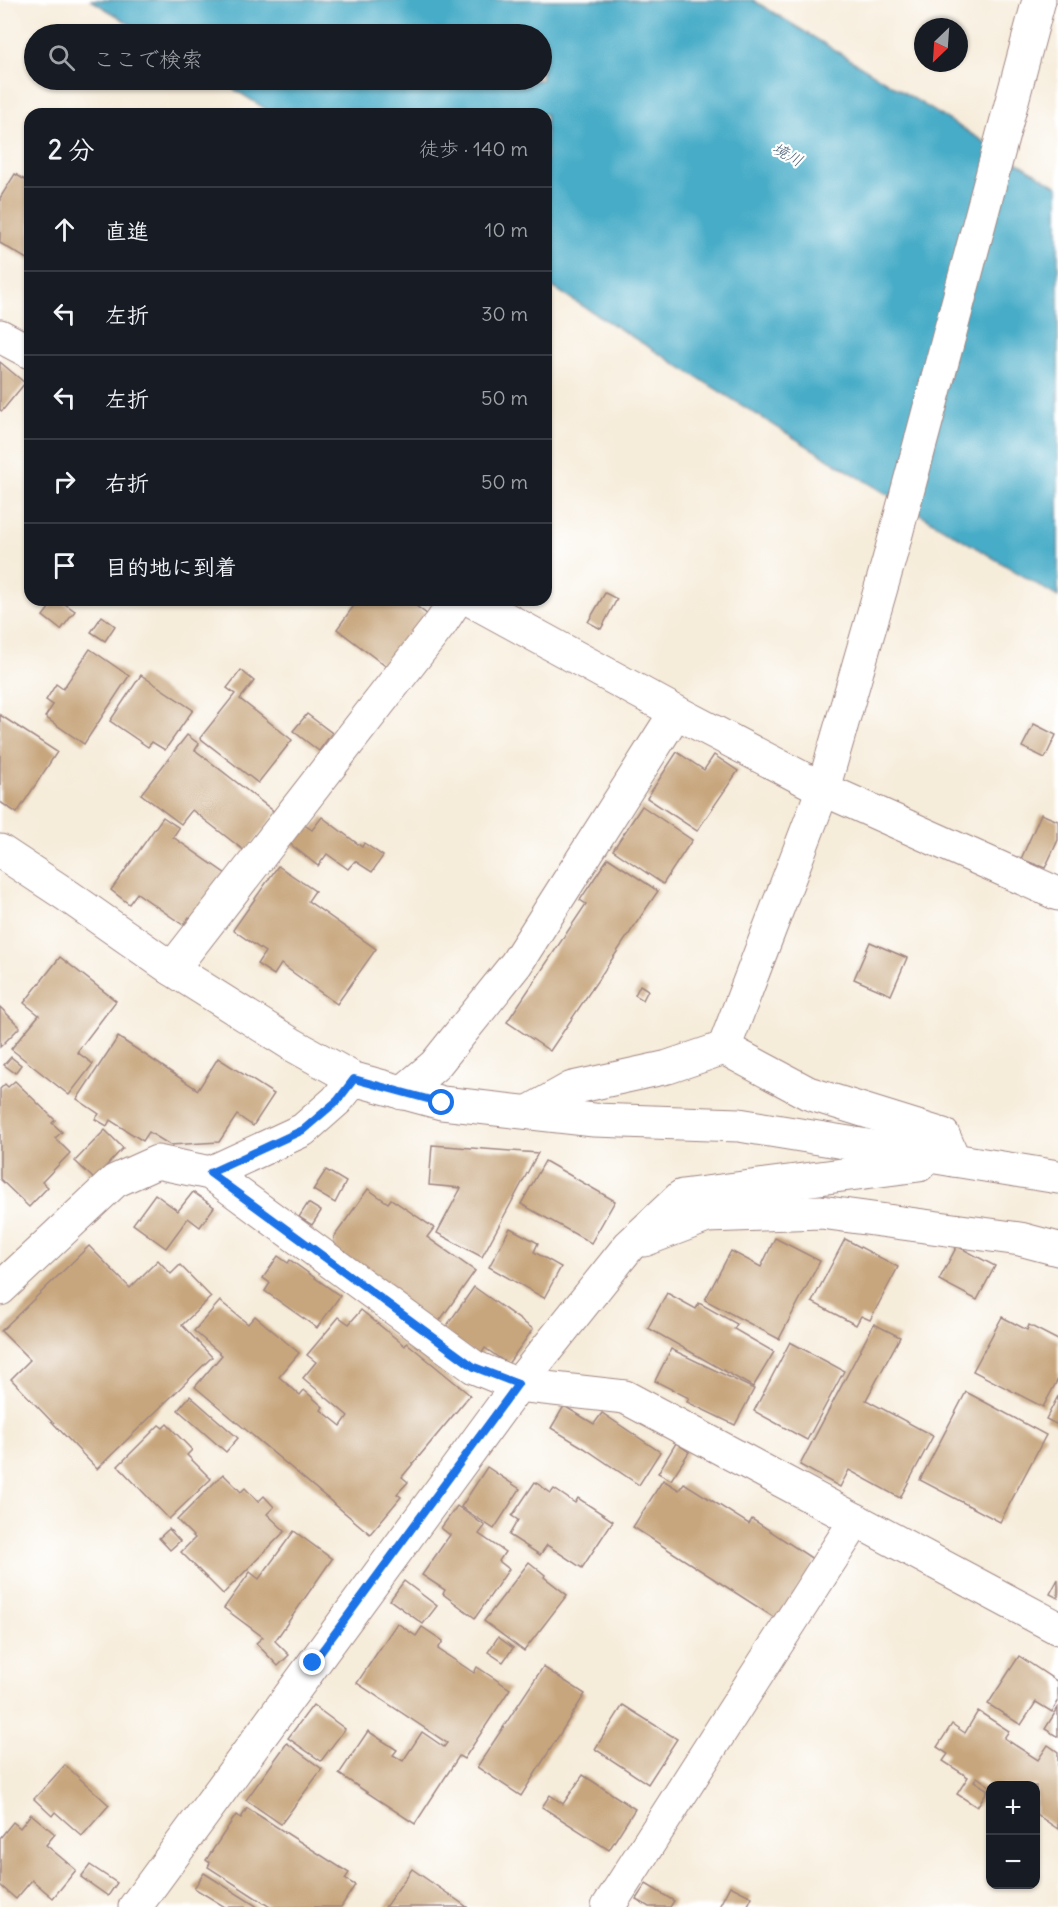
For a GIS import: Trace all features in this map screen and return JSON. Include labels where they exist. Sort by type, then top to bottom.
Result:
[{"type":"street","points":[[724,1048],[824,789],[889,560],[1039,0]]},
{"type":"street","points":[[0,336],[24,349]]},
{"type":"street","points":[[172,969],[452,606]]},
{"type":"street","points":[[482,606],[676,712],[824,789],[1058,894]]},
{"type":"street","points":[[402,1093],[435,1065],[516,964],[676,712]]},
{"type":"street","points":[[0,851],[172,969],[293,1045],[354,1079],[442,1103],[594,1120],[739,1125],[1058,1177]]},
{"type":"street","points":[[529,1112],[572,1088],[668,1067],[724,1048],[808,1093],[943,1135],[954,1161]]},
{"type":"street","points":[[210,1173],[303,1130],[338,1100],[354,1079]]},
{"type":"street","points":[[135,1907],[518,1384],[629,1246],[682,1196],[954,1161]]},
{"type":"street","points":[[0,1289],[115,1181],[158,1162],[210,1173],[474,1367],[518,1384],[625,1397],[1058,1628]]},
{"type":"street","points":[[629,1246],[707,1216],[820,1212],[1020,1239],[1058,1249]]},
{"type":"street","points":[[608,1907],[856,1520]]},
{"type":"water","name":"境川","points":[[91,0],[753,0],[1058,187],[1058,597],[809,447],[552,287],[552,108],[264,108],[235,90],[552,90],[552,24],[130,24]]},
{"type":"building","points":[[15,174],[24,179],[24,257],[0,243],[0,198]]},
{"type":"building","points":[[0,362],[24,384],[2,411],[0,410]]},
{"type":"building","points":[[605,593],[617,599],[601,629],[588,622]]},
{"type":"building","points":[[50,606],[68,606],[75,611],[61,630],[43,616]]},
{"type":"building","points":[[354,606],[416,606],[428,615],[388,668],[337,629]]},
{"type":"building","points":[[102,616],[115,626],[105,641],[91,632]]},
{"type":"building","points":[[90,649],[129,676],[84,744],[45,717],[53,705],[46,700],[56,684],[63,689]]},
{"type":"building","points":[[241,670],[254,681],[240,699],[292,740],[258,783],[200,738],[235,694],[227,688]]},
{"type":"building","points":[[141,675],[193,710],[165,750],[152,742],[148,747],[110,721]]},
{"type":"building","points":[[307,714],[332,733],[319,751],[293,731]]},
{"type":"building","points":[[0,715],[57,752],[17,813],[0,802]]},
{"type":"building","points":[[1034,724],[1056,735],[1045,758],[1022,747]]},
{"type":"building","points":[[187,735],[199,744],[195,750],[276,813],[246,852],[192,810],[181,824],[141,794]]},
{"type":"building","points":[[677,752],[704,770],[714,755],[738,771],[697,831],[647,798]]},
{"type":"building","points":[[642,806],[692,840],[663,884],[613,850]]},
{"type":"building","points":[[1041,814],[1058,821],[1058,840],[1045,868],[1021,859]]},
{"type":"building","points":[[163,817],[179,828],[173,837],[226,874],[193,920],[189,917],[183,925],[137,893],[129,904],[111,890]]},
{"type":"building","points":[[322,817],[362,847],[364,843],[383,856],[372,872],[355,861],[348,869],[327,854],[318,866],[289,843],[303,824],[312,830]]},
{"type":"building","points":[[608,858],[658,891],[550,1051],[507,1022],[586,904],[580,900]]},
{"type":"building","points":[[278,866],[315,891],[308,901],[376,949],[337,1004],[281,964],[274,975],[257,964],[265,952],[233,930]]},
{"type":"building","points":[[870,942],[907,958],[891,995],[854,979]]},
{"type":"building","points":[[60,957],[116,1001],[77,1052],[93,1064],[69,1095],[11,1049],[39,1015],[24,1003]]},
{"type":"building","points":[[640,985],[648,990],[643,1000],[635,995]]},
{"type":"building","points":[[0,1007],[20,1027],[0,1047]]},
{"type":"building","points":[[118,1037],[198,1090],[218,1058],[274,1094],[253,1126],[237,1115],[219,1142],[170,1145],[149,1132],[143,1141],[110,1120],[107,1126],[95,1119],[99,1114],[77,1099]]},
{"type":"building","points":[[11,1057],[21,1065],[15,1073],[4,1065]]},
{"type":"building","points":[[15,1081],[55,1120],[52,1123],[62,1132],[55,1138],[70,1153],[42,1182],[48,1187],[29,1207],[0,1179],[0,1089],[5,1084],[8,1087]]},
{"type":"building","points":[[105,1130],[123,1148],[94,1179],[75,1161]]},
{"type":"building","points":[[432,1145],[538,1153],[482,1257],[437,1233],[461,1188],[429,1185]]},
{"type":"building","points":[[545,1161],[615,1201],[591,1243],[521,1204]]},
{"type":"building","points":[[326,1170],[346,1182],[335,1203],[313,1190]]},
{"type":"building","points":[[368,1189],[388,1203],[391,1199],[434,1228],[427,1237],[475,1271],[436,1326],[336,1256],[334,1237]]},
{"type":"building","points":[[193,1192],[214,1207],[200,1227],[188,1218],[166,1248],[133,1224],[155,1194],[178,1211]]},
{"type":"building","points":[[308,1203],[321,1211],[312,1225],[299,1217]]},
{"type":"building","points":[[510,1228],[538,1243],[534,1252],[561,1267],[544,1298],[489,1267]]},
{"type":"building","points":[[775,1238],[820,1261],[779,1339],[705,1300],[731,1251],[761,1267]]},
{"type":"building","points":[[845,1239],[898,1267],[870,1320],[861,1316],[856,1325],[812,1302]]},
{"type":"building","points":[[89,1246],[130,1288],[158,1260],[171,1274],[180,1265],[211,1297],[182,1325],[212,1357],[97,1469],[11,1379],[30,1360],[1,1331]]},
{"type":"building","points":[[957,1246],[995,1266],[977,1300],[939,1280]]},
{"type":"building","points":[[278,1256],[288,1263],[290,1260],[340,1296],[317,1328],[265,1291],[270,1283],[263,1278]]},
{"type":"building","points":[[474,1287],[533,1329],[508,1364],[485,1348],[479,1357],[443,1331]]},
{"type":"building","points":[[667,1293],[696,1309],[699,1303],[737,1324],[734,1329],[774,1352],[753,1387],[648,1328]]},
{"type":"building","points":[[220,1301],[248,1324],[255,1316],[299,1353],[279,1377],[300,1395],[304,1390],[323,1407],[321,1410],[341,1426],[348,1416],[303,1378],[316,1362],[307,1355],[339,1317],[349,1324],[361,1310],[405,1346],[407,1343],[470,1395],[402,1477],[408,1482],[397,1494],[401,1497],[370,1534],[195,1387],[222,1355],[194,1331]]},
{"type":"building","points":[[1002,1317],[1027,1330],[1029,1325],[1058,1340],[1058,1379],[1043,1407],[973,1371]]},
{"type":"building","points":[[874,1324],[900,1337],[866,1400],[933,1436],[900,1498],[849,1470],[840,1487],[800,1465]]},
{"type":"building","points":[[790,1342],[844,1371],[807,1440],[754,1411]]},
{"type":"building","points":[[671,1349],[754,1389],[735,1425],[687,1402],[689,1398],[655,1381]]},
{"type":"building","points":[[966,1392],[1046,1435],[1000,1522],[920,1480]]},
{"type":"building","points":[[190,1396],[238,1438],[226,1452],[178,1410]]},
{"type":"building","points":[[1058,1396],[1058,1425],[1046,1419]]},
{"type":"building","points":[[564,1406],[594,1424],[602,1413],[660,1452],[639,1485],[551,1428]]},
{"type":"building","points":[[167,1424],[192,1450],[187,1455],[211,1479],[169,1519],[118,1466],[159,1425],[163,1428]]},
{"type":"building","points":[[676,1443],[689,1452],[671,1480],[658,1473]]},
{"type":"building","points":[[487,1467],[520,1489],[494,1529],[461,1507]]},
{"type":"building","points":[[223,1474],[241,1492],[245,1488],[258,1502],[264,1496],[274,1507],[267,1514],[285,1531],[223,1594],[181,1552],[195,1538],[177,1520]]},
{"type":"building","points":[[663,1480],[679,1490],[684,1483],[749,1524],[752,1519],[816,1561],[778,1620],[633,1527]]},
{"type":"building","points":[[535,1482],[551,1493],[554,1489],[575,1503],[578,1498],[613,1521],[582,1568],[547,1545],[540,1555],[509,1535],[518,1520],[512,1516]]},
{"type":"building","points":[[457,1506],[485,1526],[479,1534],[505,1552],[499,1561],[509,1569],[475,1618],[443,1594],[445,1590],[422,1575],[450,1535],[441,1528]]},
{"type":"building","points":[[169,1529],[180,1541],[170,1550],[159,1538]]},
{"type":"building","points":[[294,1531],[332,1559],[275,1641],[289,1655],[278,1666],[256,1643],[263,1637],[224,1608],[250,1572],[259,1579]]},
{"type":"building","points":[[529,1562],[567,1595],[524,1651],[484,1621]]},
{"type":"building","points":[[1058,1579],[1058,1598],[1050,1594]]},
{"type":"building","points":[[404,1581],[437,1606],[423,1624],[390,1600]]},
{"type":"building","points":[[397,1623],[416,1636],[422,1627],[443,1641],[438,1649],[474,1673],[477,1667],[510,1689],[464,1759],[459,1756],[415,1824],[339,1774],[368,1731],[397,1750],[393,1755],[403,1761],[422,1732],[444,1747],[447,1743],[357,1683]]},
{"type":"building","points":[[498,1637],[513,1648],[503,1662],[488,1652]]},
{"type":"building","points":[[1019,1656],[1058,1682],[1058,1702],[1052,1712],[1036,1702],[1021,1725],[988,1704]]},
{"type":"building","points":[[543,1667],[585,1694],[521,1796],[477,1767]]},
{"type":"building","points":[[313,1705],[345,1729],[321,1761],[288,1738]]},
{"type":"building","points":[[623,1705],[677,1739],[648,1784],[595,1749]]},
{"type":"building","points":[[1058,1708],[1058,1737],[1045,1729]]},
{"type":"building","points":[[978,1711],[1009,1731],[1004,1738],[1038,1760],[1048,1745],[1058,1752],[1058,1829],[1040,1817],[1040,1781],[986,1781],[986,1783],[977,1777],[974,1781],[986,1789],[986,1793],[977,1807],[957,1794],[968,1777],[943,1761],[948,1754],[937,1747],[952,1724],[965,1733]]},
{"type":"building","points":[[287,1743],[322,1769],[281,1824],[246,1800]]},
{"type":"building","points":[[65,1765],[109,1805],[82,1836],[55,1812],[52,1816],[34,1799]]},
{"type":"building","points":[[583,1775],[635,1809],[609,1850],[542,1807],[550,1795],[563,1804]]},
{"type":"building","points":[[247,1808],[349,1873],[345,1879],[355,1885],[341,1907],[270,1907],[208,1867],[210,1863],[206,1860],[236,1815],[241,1818]]},
{"type":"building","points":[[31,1814],[55,1834],[46,1845],[76,1870],[53,1898],[32,1880],[16,1899],[0,1885],[0,1838],[13,1822],[20,1828]]},
{"type":"building","points":[[90,1865],[117,1883],[108,1896],[81,1877]]},
{"type":"building","points":[[412,1869],[467,1907],[385,1907]]},
{"type":"building","points":[[204,1873],[258,1907],[225,1907],[194,1888]]},
{"type":"building","points":[[646,1884],[674,1901],[670,1907],[649,1907],[636,1899]]},
{"type":"building","points":[[730,1886],[752,1897],[747,1907],[719,1907]]},
{"type":"route","points":[[313,1663],[518,1384],[474,1367],[210,1173],[303,1130],[338,1100],[354,1079],[442,1103]]}]
